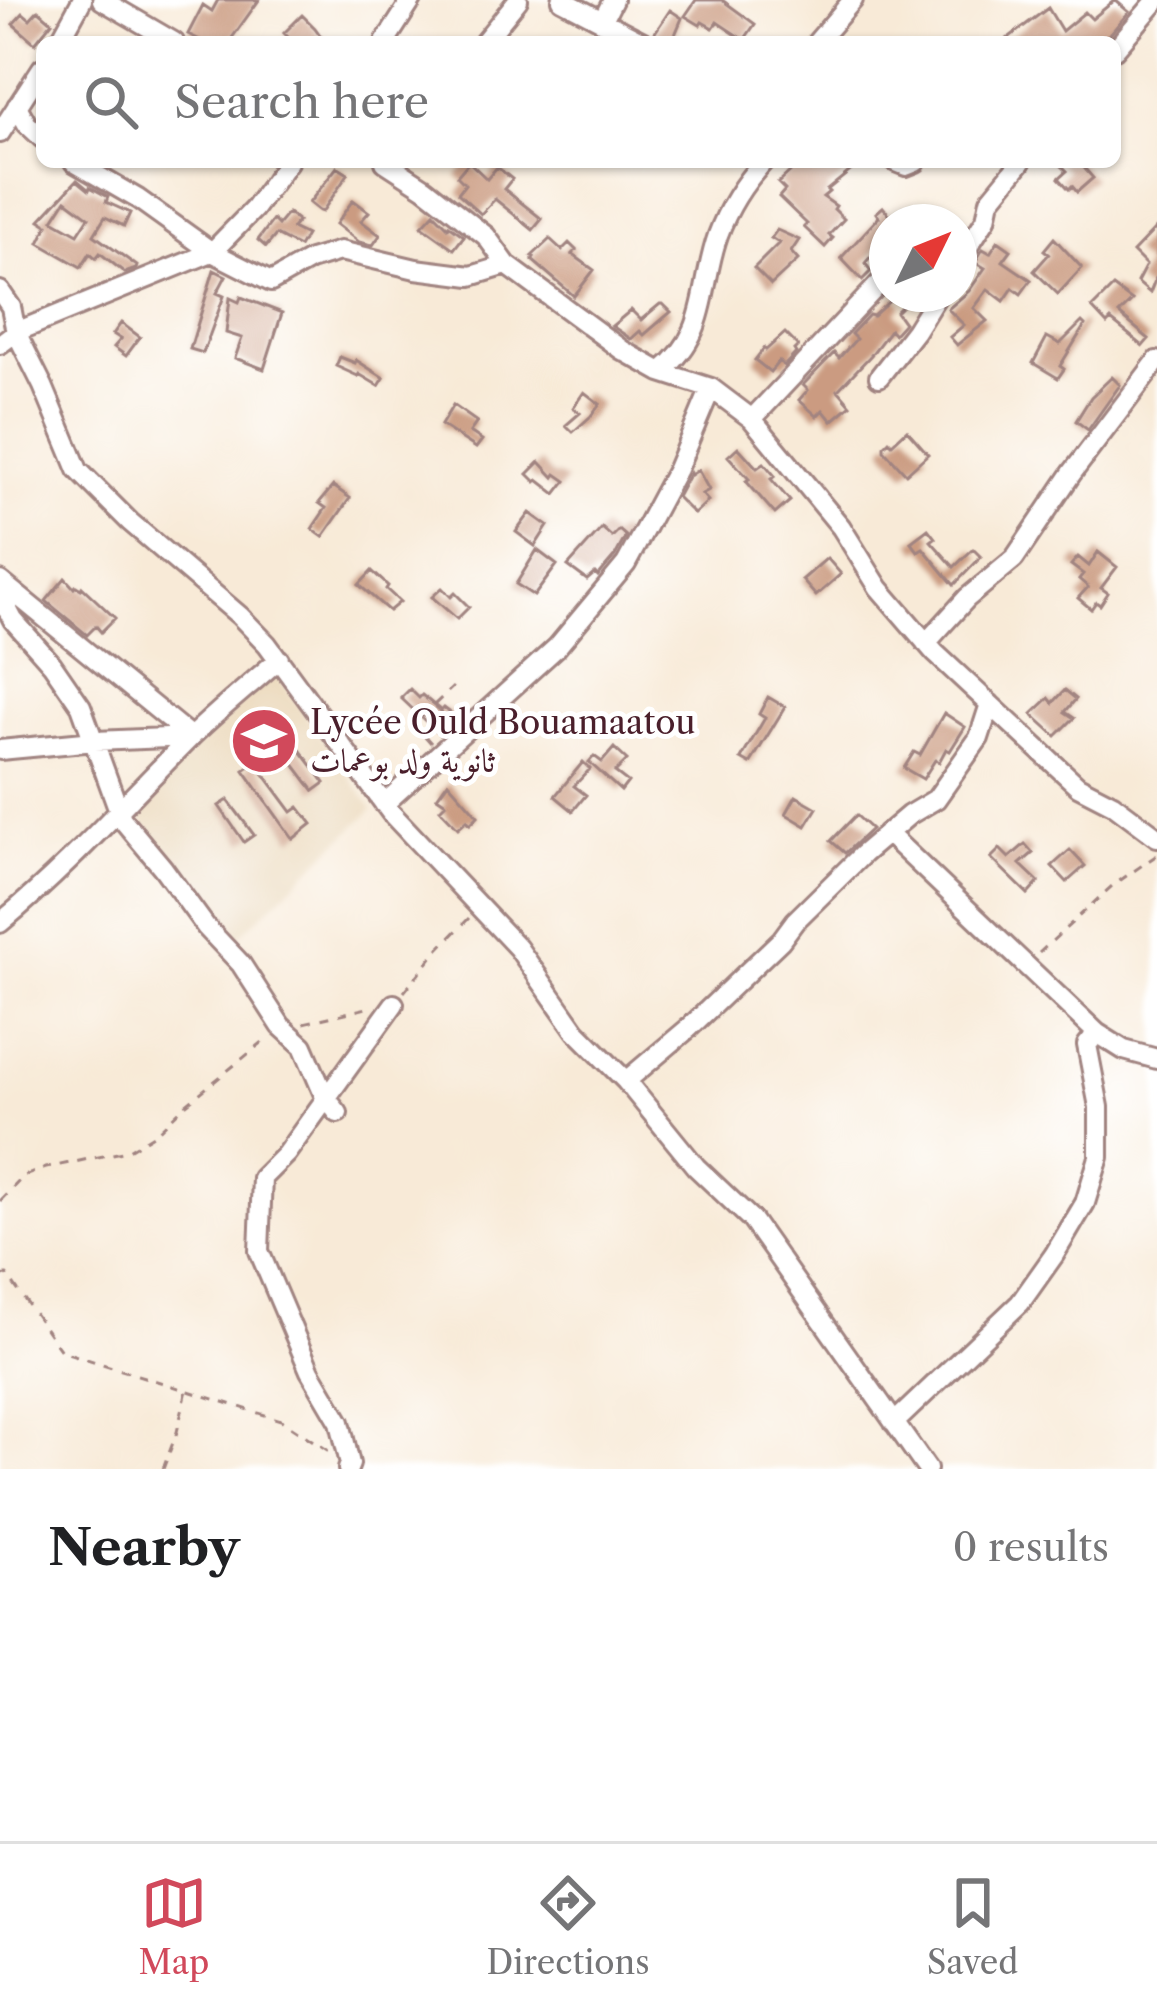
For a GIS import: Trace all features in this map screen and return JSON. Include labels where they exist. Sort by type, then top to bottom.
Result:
[{"type":"street","points":[[62,36],[82,0]]},
{"type":"street","points":[[102,0],[164,36]]},
{"type":"street","points":[[390,36],[412,0]]},
{"type":"street","points":[[489,36],[518,0]]},
{"type":"street","points":[[562,0],[631,36]]},
{"type":"street","points":[[602,22],[613,0]]},
{"type":"street","points":[[822,36],[853,0]]},
{"type":"street","points":[[1121,42],[1157,0]]},
{"type":"street","points":[[0,133],[36,77]]},
{"type":"street","points":[[17,106],[36,132]]},
{"type":"street","points":[[84,168],[212,252],[271,282],[310,260],[340,251],[471,276],[507,265]]},
{"type":"street","points":[[8,338],[212,252],[254,209],[284,168]]},
{"type":"street","points":[[395,168],[486,236],[507,265],[622,350],[661,372],[711,388],[752,419],[841,527],[879,588],[926,643],[1078,786],[1113,804],[1157,837]]},
{"type":"street","points":[[661,372],[680,356],[698,324],[719,232],[758,168]]},
{"type":"street","points":[[977,233],[990,200],[1016,168]]},
{"type":"street","points":[[0,291],[11,307],[8,338],[43,386],[78,470],[130,522],[255,629],[384,804],[518,948],[576,1031],[626,1081],[696,1168],[751,1219],[927,1469]]},
{"type":"street","points":[[752,419],[869,296]]},
{"type":"street","points":[[879,377],[919,312]]},
{"type":"street","points":[[926,643],[1014,559],[1157,361]]},
{"type":"street","points":[[384,804],[557,647],[626,564],[677,469],[711,388]]},
{"type":"street","points":[[0,580],[191,737]]},
{"type":"street","points":[[0,595],[13,620],[81,706],[122,819],[241,964],[281,1026],[303,1046],[331,1105]]},
{"type":"street","points":[[0,923],[34,895],[191,737],[279,659]]},
{"type":"street","points":[[626,1081],[753,968],[887,833],[936,799],[980,737],[990,704]]},
{"type":"street","points":[[0,749],[191,737]]},
{"type":"street","points":[[887,833],[1097,1033],[1124,1050],[1157,1059]]},
{"type":"street","points":[[349,1467],[340,1422],[310,1371],[259,1251],[262,1178],[331,1105],[394,1004]]},
{"type":"street","points":[[894,1423],[1020,1303],[1085,1203],[1099,1157],[1099,1107],[1087,1045],[1097,1033]]},
{"type":"path","points":[[441,752],[414,724],[453,687]]},
{"type":"path","points":[[1026,964],[1112,886],[1157,855]]},
{"type":"path","points":[[0,1201],[24,1176],[127,1151],[155,1134],[281,1026],[394,1004],[479,908]]},
{"type":"path","points":[[0,1276],[8,1275],[61,1351],[281,1420],[349,1467]]},
{"type":"path","points":[[164,1469],[187,1390]]},
{"type":"shaded area","name":"Lycée Ould Bouamaatou ثانوية ولد بوعمات","points":[[274,672],[373,809],[234,941],[133,810]]},
{"type":"building","points":[[218,0],[259,0],[233,36],[188,34],[203,5],[212,11]]},
{"type":"building","points":[[696,0],[722,0],[755,24],[747,36],[738,36],[717,22],[713,28],[685,16]]},
{"type":"building","points":[[1115,0],[1129,12],[1107,36],[1011,36],[1048,8],[1062,31],[1085,12],[1092,19]]},
{"type":"building","points":[[38,10],[52,22],[36,36],[35,43],[13,24],[23,13],[30,19]]},
{"type":"building","points":[[670,10],[682,18],[674,36],[654,34]]},
{"type":"building","points":[[302,15],[321,36],[287,36],[284,33]]},
{"type":"building","points":[[336,168],[348,174],[322,212],[309,203]]},
{"type":"building","points":[[464,168],[475,168],[487,179],[498,168],[512,179],[504,189],[542,219],[533,230],[495,199],[481,214],[458,193],[465,184],[457,176]]},
{"type":"building","points":[[854,168],[823,197],[844,219],[825,247],[779,197],[785,190],[778,183],[793,169]]},
{"type":"building","points":[[1064,168],[1084,168],[1093,178],[1077,192],[1059,178],[1067,171]]},
{"type":"building","points":[[77,180],[130,213],[124,226],[105,217],[94,235],[136,269],[125,273],[100,253],[96,258],[90,253],[81,267],[39,243],[48,225],[40,220]],"holes":[[[66,200],[89,217],[78,234],[53,220]]]},
{"type":"building","points":[[353,200],[369,212],[361,221],[380,235],[373,245],[359,242],[336,224]]},
{"type":"building","points":[[288,213],[298,221],[292,228],[306,235],[299,247],[276,235],[266,247],[258,240],[273,220],[278,225]]},
{"type":"building","points":[[434,213],[464,236],[454,249],[422,226]]},
{"type":"building","points":[[1157,227],[1157,275],[1150,293],[1137,282],[1146,265],[1133,252]]},
{"type":"building","points":[[869,228],[865,263],[869,273],[862,280],[841,258]]},
{"type":"building","points":[[777,230],[799,240],[791,252],[798,260],[771,285],[754,268],[779,243],[771,238]]},
{"type":"building","points":[[1054,238],[1082,268],[1058,294],[1034,271],[1049,254],[1044,250]]},
{"type":"building","points":[[550,239],[562,250],[569,243],[576,250],[572,254],[594,270],[574,296],[532,260]]},
{"type":"building","points":[[998,241],[1011,250],[1003,261],[1031,280],[1021,294],[1013,288],[1004,301],[988,289],[977,304],[977,280],[985,268],[977,259],[983,249],[990,253]]},
{"type":"building","points":[[214,270],[226,276],[217,293],[224,296],[203,353],[190,349]]},
{"type":"building","points":[[1113,287],[1132,301],[1119,314],[1149,339],[1143,346],[1111,320],[1107,324],[1092,308]]},
{"type":"building","points":[[241,297],[282,313],[264,369],[235,358],[242,338],[226,333],[230,298],[239,302]]},
{"type":"building","points":[[660,304],[671,312],[644,335],[640,331],[631,339],[612,326],[631,310],[641,320]]},
{"type":"building","points":[[977,311],[987,321],[957,345],[950,337],[964,325],[951,312]]},
{"type":"building","points":[[896,312],[904,323],[894,334],[890,330],[838,390],[851,405],[832,421],[823,410],[817,416],[799,400],[808,390],[803,385],[834,353],[839,358],[856,339],[851,334],[873,316]]},
{"type":"building","points":[[1082,322],[1085,325],[1060,366],[1064,369],[1058,378],[1033,363],[1047,337],[1060,344]]},
{"type":"building","points":[[121,323],[140,337],[126,356],[114,347],[121,339],[113,334]]},
{"type":"building","points":[[785,333],[798,346],[796,353],[770,372],[755,360]]},
{"type":"building","points":[[340,357],[356,360],[384,378],[379,386],[336,366]]},
{"type":"building","points":[[1112,377],[1120,385],[1088,430],[1076,421]]},
{"type":"building","points":[[584,392],[600,404],[573,432],[566,425],[580,413],[573,408]]},
{"type":"building","points":[[453,405],[477,422],[470,432],[482,440],[476,448],[441,425]]},
{"type":"building","points":[[907,430],[928,454],[906,474],[884,446]]},
{"type":"building","points":[[738,447],[757,468],[764,463],[790,501],[775,514],[728,456]]},
{"type":"building","points":[[540,462],[554,477],[566,481],[556,494],[528,474]]},
{"type":"building","points":[[698,470],[709,490],[702,494],[708,501],[694,514],[677,497],[690,473]]},
{"type":"building","points":[[333,486],[350,498],[323,537],[312,529],[326,508],[319,503]]},
{"type":"building","points":[[530,513],[548,526],[535,546],[516,532]]},
{"type":"building","points":[[602,528],[612,537],[619,530],[626,536],[598,576],[595,573],[587,580],[568,566]]},
{"type":"building","points":[[928,529],[935,538],[931,541],[954,567],[973,549],[981,557],[954,585],[923,548],[918,551],[911,542]]},
{"type":"building","points":[[537,550],[557,565],[534,596],[516,584]]},
{"type":"building","points":[[1098,552],[1117,567],[1101,588],[1108,593],[1091,609],[1078,598],[1088,587],[1079,579],[1083,574],[1071,565],[1078,557],[1089,566]]},
{"type":"building","points":[[827,558],[841,574],[816,596],[802,580]]},
{"type":"building","points":[[372,571],[400,602],[389,611],[359,585]]},
{"type":"building","points":[[65,578],[115,618],[101,632],[96,626],[87,635],[46,601]]},
{"type":"building","points":[[442,588],[469,607],[457,619],[432,597]]},
{"type":"building","points":[[410,689],[457,718],[440,735],[401,698]]},
{"type":"building","points":[[1065,690],[1076,699],[1065,712],[1074,718],[1056,736],[1032,714]]},
{"type":"building","points":[[768,697],[785,707],[750,764],[741,759],[765,718],[759,714]]},
{"type":"building","points":[[944,713],[965,727],[923,779],[904,768],[914,752],[920,755]]},
{"type":"building","points":[[298,747],[325,783],[314,791],[287,755]]},
{"type":"building","points":[[614,748],[627,760],[615,772],[628,782],[621,791],[589,762],[594,756],[602,762]]},
{"type":"building","points":[[255,762],[292,812],[299,807],[312,824],[293,839],[244,770]]},
{"type":"building","points":[[583,762],[590,769],[574,786],[586,795],[573,811],[555,796]]},
{"type":"building","points":[[448,782],[478,816],[470,824],[467,820],[458,828],[440,809],[446,803],[437,797]]},
{"type":"building","points":[[796,796],[817,808],[806,826],[786,814]]},
{"type":"building","points":[[228,800],[254,835],[244,842],[219,806]]},
{"type":"building","points":[[856,815],[871,829],[845,853],[831,841]]},
{"type":"building","points":[[1025,844],[1033,853],[1020,864],[1039,882],[1028,894],[991,858],[1000,849],[1009,858]]},
{"type":"building","points":[[1070,850],[1085,866],[1067,882],[1052,866]]},
{"type":"place","name":"Lycée Ould Bouamaatou ثانوية ولد بوعمات","points":[[264,741]]}]
